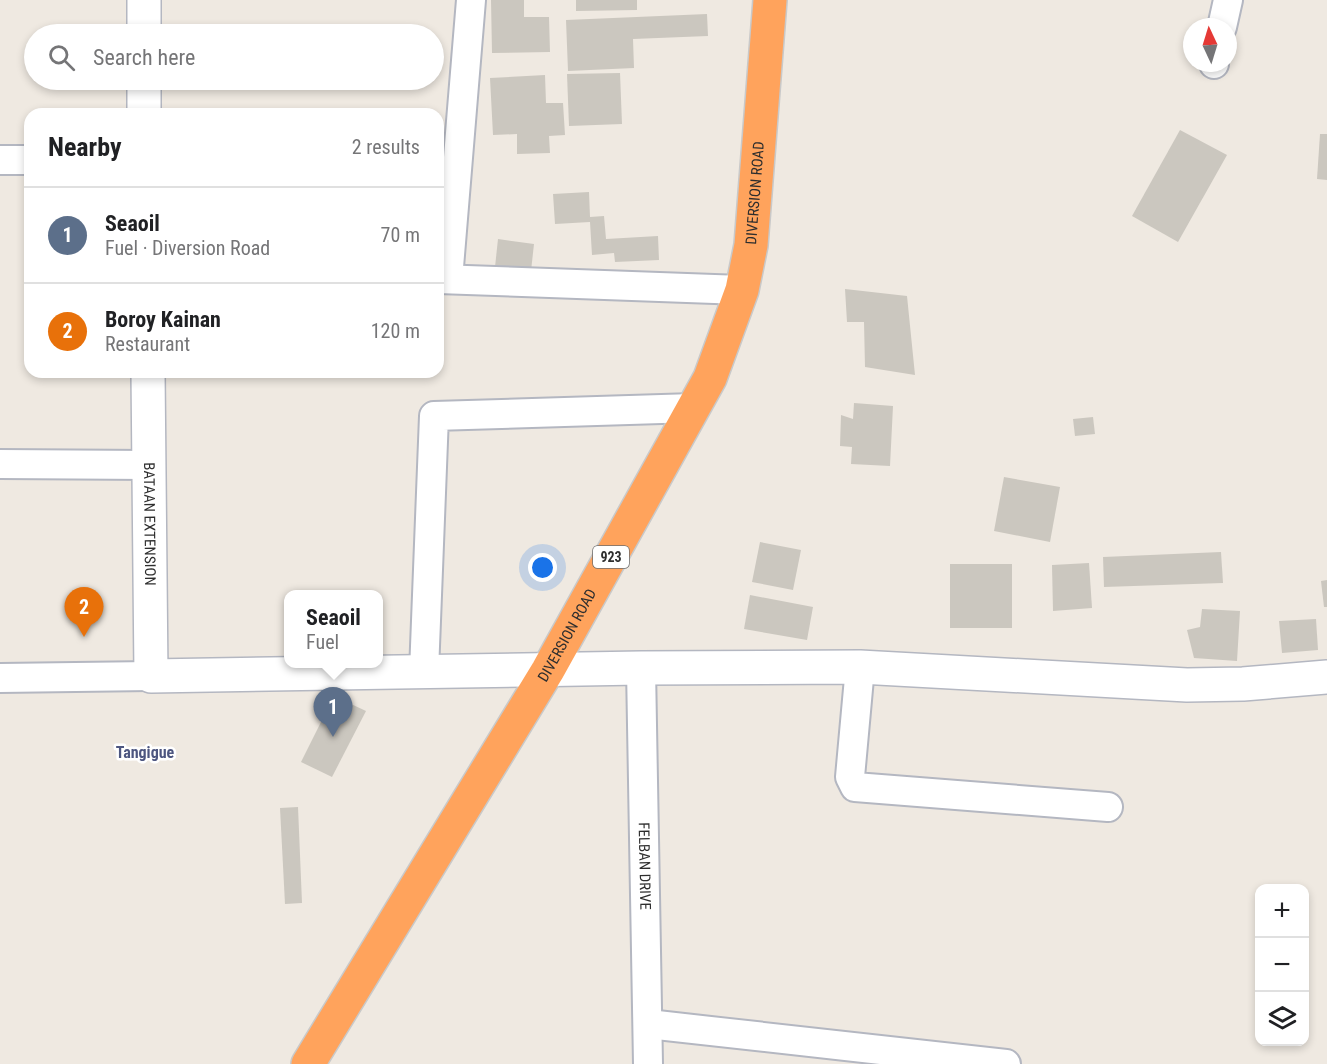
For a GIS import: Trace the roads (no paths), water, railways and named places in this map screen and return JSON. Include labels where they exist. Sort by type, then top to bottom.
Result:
[{"type":"highway","name":"DIVERSION ROAD","points":[[308,1064],[548,670],[710,378],[742,290],[751,245],[770,0]]},
{"type":"street","points":[[144,0],[144,24]]},
{"type":"street","points":[[444,269],[471,0]]},
{"type":"street","points":[[1224,18],[1228,0]]},
{"type":"street","points":[[144,90],[144,108]]},
{"type":"street","points":[[0,160],[24,160]]},
{"type":"street","points":[[444,279],[742,290]]},
{"type":"street","name":"BATAAN EXTENSION","points":[[148,378],[151,676]]},
{"type":"street","points":[[424,672],[434,416],[694,408]]},
{"type":"street","points":[[0,464],[149,465]]},
{"type":"street","points":[[0,678],[641,668],[860,667],[1187,685],[1243,684],[1327,677]]},
{"type":"street","points":[[860,667],[850,777],[855,787],[1108,807]]},
{"type":"street","name":"FELBAN DRIVE","points":[[641,668],[648,1064]]},
{"type":"street","points":[[648,1024],[1006,1064]]},
{"type":"place","name":"Boroy Kainan","points":[[84,637]]},
{"type":"place","name":"Seaoil","points":[[333,737]]},
{"type":"district","name":"Tangigue","points":[[145,752]]}]
